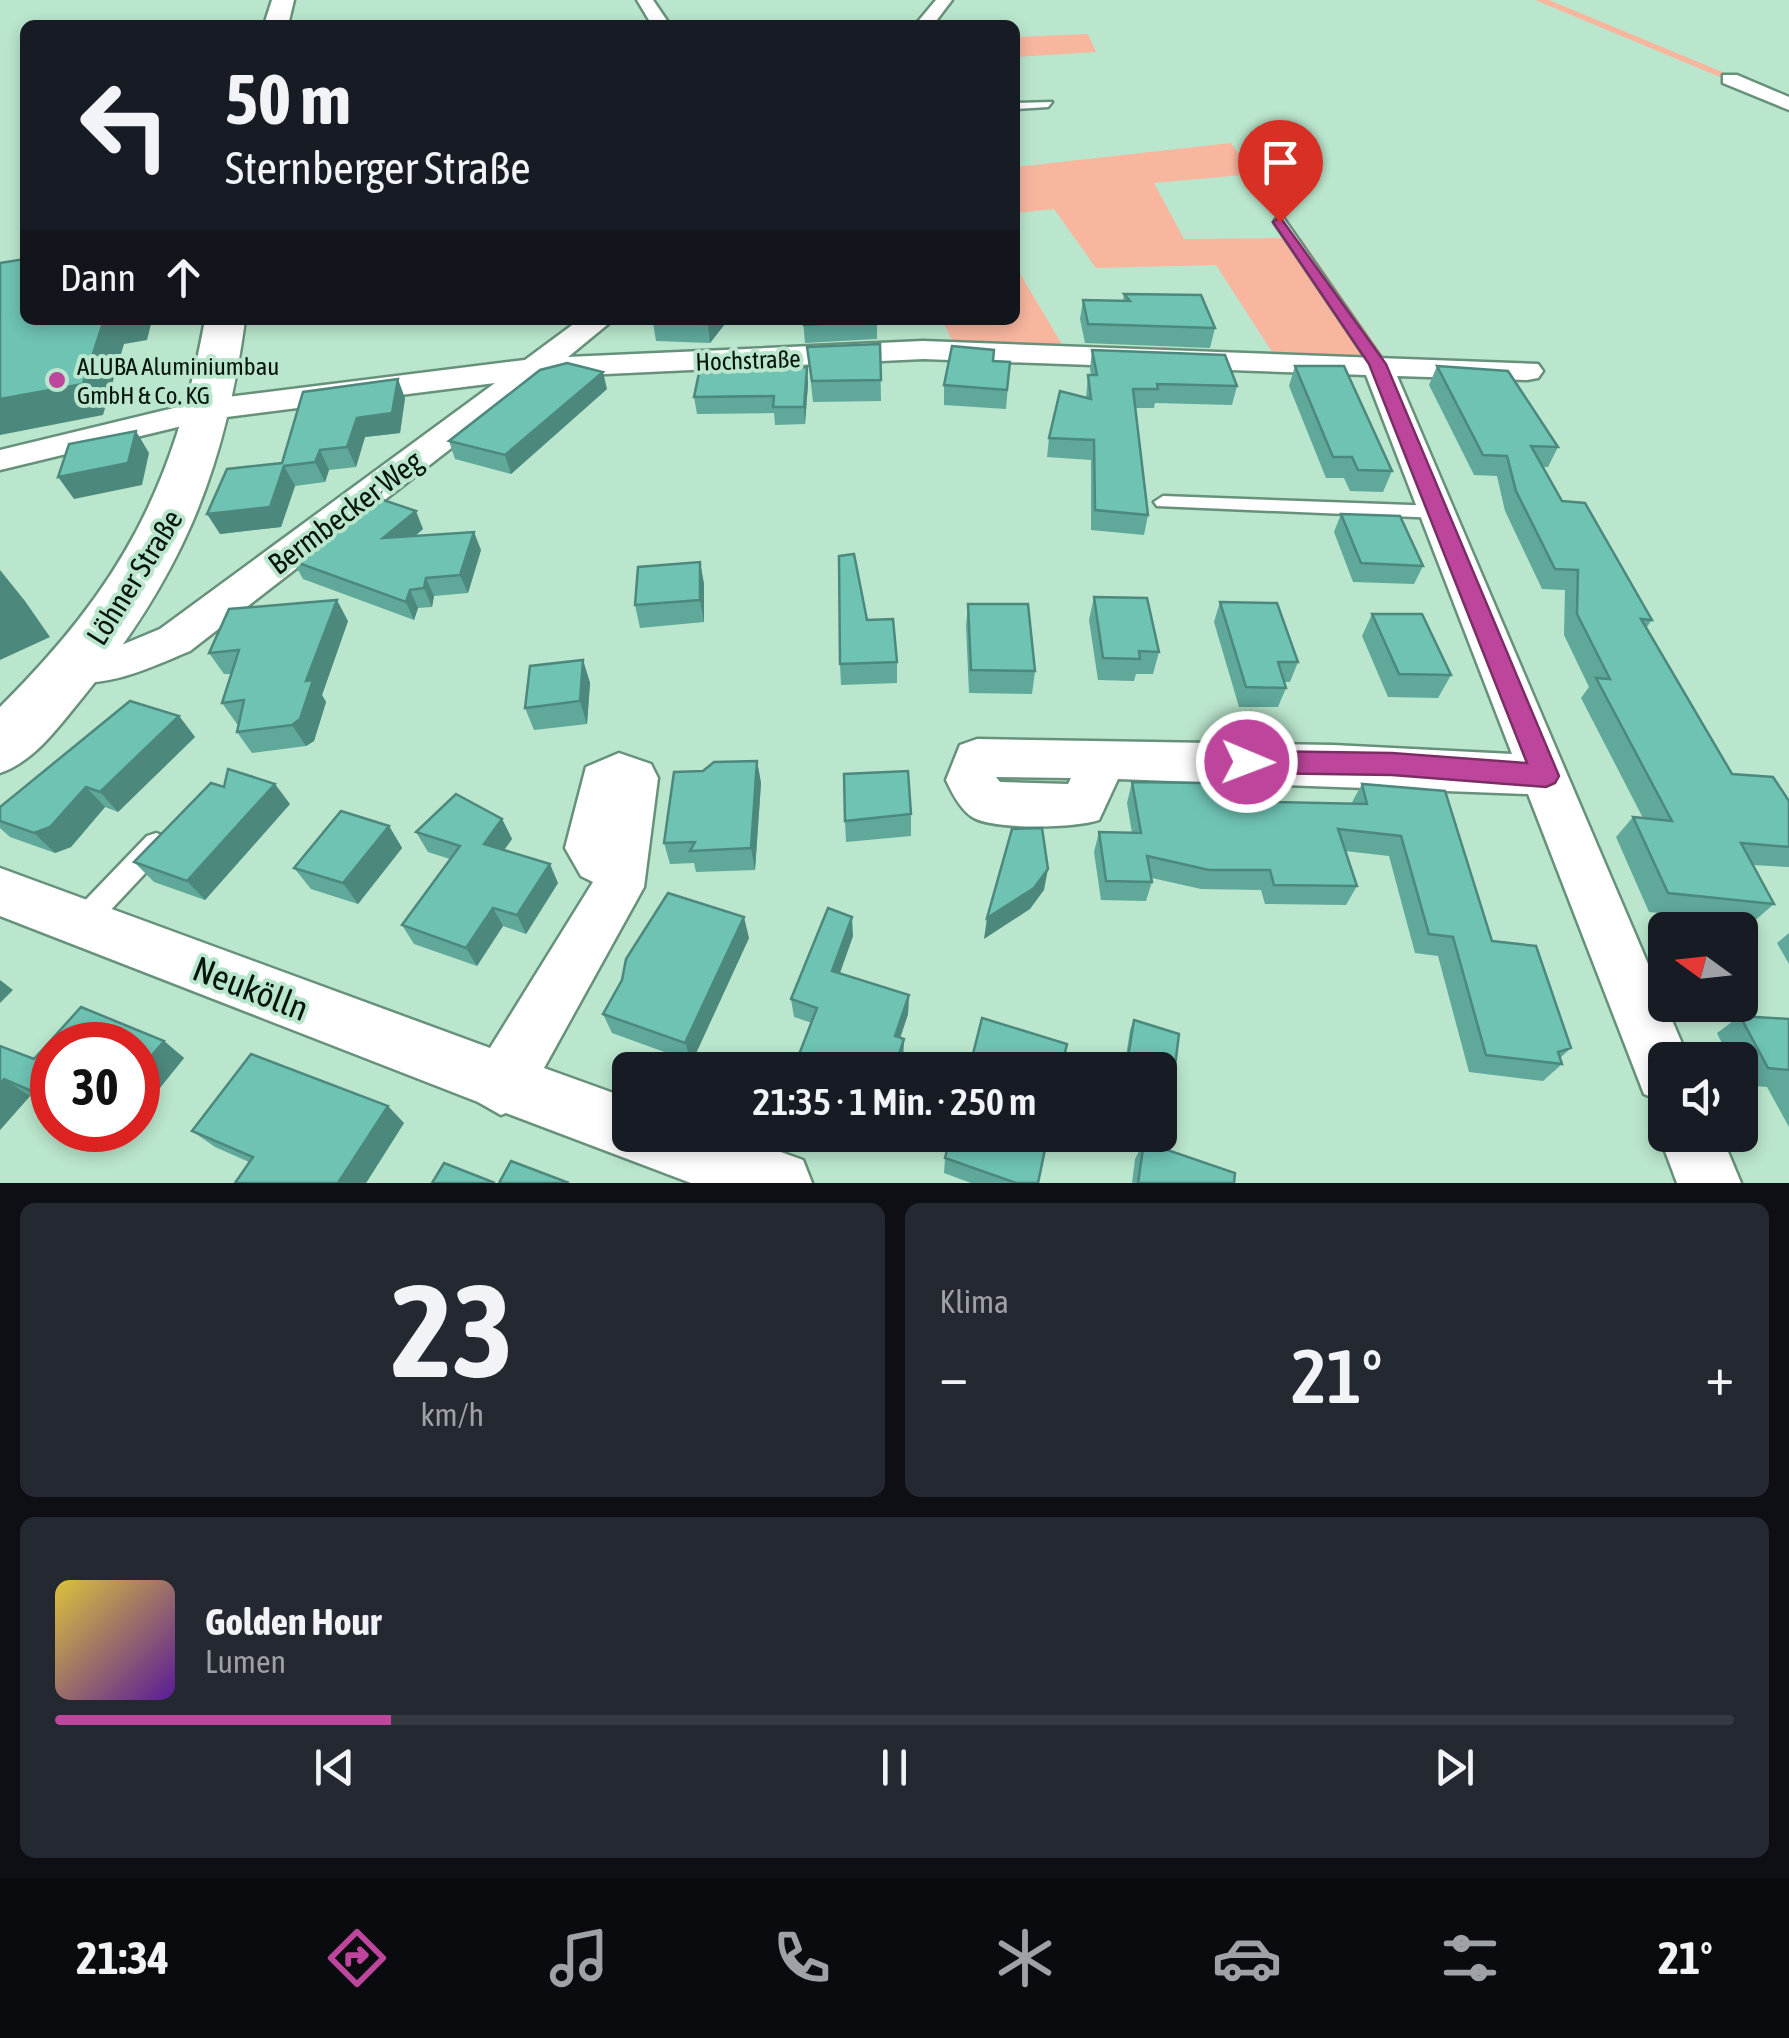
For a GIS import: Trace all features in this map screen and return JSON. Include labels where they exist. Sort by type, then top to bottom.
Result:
[{"type":"main road","name":"Löhner Straße","points":[[0,747],[74,668],[124,605],[178,512],[211,409],[224,325]]},
{"type":"street","points":[[928,20],[944,0]]},
{"type":"street","points":[[1730,79],[1789,104]]},
{"type":"street","name":"Bermbecker Weg","points":[[74,668],[130,659],[174,640],[592,325]]},
{"type":"street","name":"Hochstraße","points":[[0,460],[211,409],[536,368],[924,350],[1527,371]]},
{"type":"street","points":[[1378,364],[1653,1042]]},
{"type":"street","points":[[1102,760],[1392,764],[1546,776]]},
{"type":"street","points":[[501,1085],[618,887],[620,870]]},
{"type":"street","name":"Neukölln","points":[[0,892],[501,1085],[612,1124]]},
{"type":"street","points":[[692,1152],[780,1183]]},
{"type":"street","points":[[1697,1152],[1709,1183]]},
{"type":"lane","points":[[1020,106],[1048,104]]},
{"type":"lane","points":[[1280,222],[1378,364]]},
{"type":"lane","points":[[1163,502],[1439,512]]},
{"type":"lane","points":[[81,922],[177,822]]},
{"type":"shaded area","points":[[1535,0],[1549,0],[1732,76],[1720,77]]},
{"type":"shaded area","points":[[1088,34],[1096,52],[1020,57],[1020,37]]},
{"type":"shaded area","points":[[1231,143],[1254,174],[1154,183],[1184,239],[1301,238],[1384,357],[1272,352],[1216,265],[1096,268],[1054,209],[1020,212],[1020,166]]},
{"type":"shaded area","points":[[1020,273],[1063,346],[952,340],[944,325],[1020,325]]},
{"type":"building","points":[[20,260],[20,325],[102,325],[83,384],[0,399],[0,263]]},
{"type":"building","points":[[1124,294],[1201,295],[1215,328],[1088,324],[1083,300],[1130,301]]},
{"type":"building","points":[[880,344],[881,380],[812,381],[807,347]]},
{"type":"building","points":[[952,346],[994,350],[993,361],[1010,362],[1007,390],[944,385]]},
{"type":"building","points":[[1092,350],[1225,355],[1237,386],[1157,384],[1158,389],[1133,389],[1148,515],[1095,510],[1094,440],[1049,438],[1060,391],[1091,399],[1088,375],[1097,375]]},
{"type":"building","points":[[567,363],[603,372],[505,455],[449,441],[540,370]]},
{"type":"building","points":[[1295,366],[1344,366],[1392,471],[1358,470],[1352,457],[1333,457]]},
{"type":"building","points":[[1437,366],[1508,371],[1558,447],[1531,446],[1562,501],[1585,503],[1652,620],[1641,619],[1732,774],[1773,777],[1789,801],[1789,847],[1741,843],[1774,904],[1668,893],[1633,817],[1672,821],[1596,678],[1610,679],[1577,614],[1578,570],[1555,569],[1516,491],[1507,456],[1483,455]]},
{"type":"building","points":[[807,367],[804,407],[773,407],[774,396],[694,397],[700,368]]},
{"type":"building","points":[[398,379],[392,413],[357,418],[347,447],[320,450],[315,462],[284,466],[270,507],[207,514],[227,469],[282,463],[303,392]]},
{"type":"building","points":[[136,431],[128,463],[58,477],[69,444]]},
{"type":"building","points":[[381,493],[380,499],[416,511],[383,538],[474,532],[460,575],[426,578],[424,588],[410,590],[406,602],[293,561]]},
{"type":"building","points":[[1341,514],[1400,516],[1423,566],[1361,563]]},
{"type":"building","points":[[854,554],[867,620],[893,619],[897,662],[840,664],[839,556]]},
{"type":"building","points":[[700,562],[700,600],[635,605],[638,567]]},
{"type":"building","points":[[1094,597],[1147,598],[1159,652],[1139,651],[1140,659],[1103,658]]},
{"type":"building","points":[[337,600],[306,681],[313,680],[300,719],[292,725],[237,732],[244,700],[222,703],[239,650],[209,653],[229,609]]},
{"type":"building","points":[[1220,602],[1277,603],[1298,662],[1278,662],[1286,688],[1246,687]]},
{"type":"building","points":[[968,604],[1028,604],[1035,671],[971,670]]},
{"type":"building","points":[[1372,614],[1422,614],[1451,675],[1399,674]]},
{"type":"building","points":[[583,660],[580,701],[525,708],[530,666]]},
{"type":"building","points":[[130,701],[179,716],[100,792],[86,787],[50,827],[34,833],[0,821],[0,807]]},
{"type":"building","points":[[757,761],[751,848],[690,851],[695,842],[664,843],[674,772],[703,771],[714,762]]},
{"type":"building","points":[[228,769],[275,784],[187,881],[134,862],[211,783],[224,787]]},
{"type":"building","points":[[908,771],[911,814],[845,821],[844,774]]},
{"type":"building","points":[[1132,782],[1268,784],[1274,802],[1367,804],[1362,784],[1445,791],[1492,941],[1536,946],[1571,1048],[1558,1052],[1562,1064],[1486,1055],[1453,937],[1429,934],[1401,836],[1338,829],[1357,886],[1274,885],[1270,870],[1209,870],[1147,856],[1152,882],[1106,881],[1099,832],[1141,833]]},
{"type":"building","points":[[456,794],[502,819],[484,844],[550,864],[517,915],[493,908],[466,948],[402,925],[460,846],[416,832]]},
{"type":"building","points":[[341,811],[389,826],[343,883],[294,868]]},
{"type":"building","points":[[1042,828],[1048,869],[1034,888],[987,918],[1012,829]]},
{"type":"building","points":[[668,893],[744,917],[685,1043],[603,1014],[622,980],[626,959]]},
{"type":"building","points":[[828,908],[852,917],[832,971],[909,995],[895,1036],[904,1039],[900,1052],[800,1052],[817,1008],[791,999]]},
{"type":"building","points":[[81,1007],[118,1022],[67,1022]]},
{"type":"building","points":[[1758,1017],[1789,1019],[1789,1070],[1768,1068],[1758,1042],[1754,1042],[1743,1022],[1758,1022]]},
{"type":"building","points":[[982,1018],[1067,1044],[1065,1052],[974,1052]]},
{"type":"building","points":[[1134,1020],[1179,1034],[1177,1052],[1129,1052]]},
{"type":"building","points":[[0,1046],[30,1057],[30,1090],[4,1079],[0,1084]]},
{"type":"building","points":[[251,1054],[388,1106],[338,1183],[235,1183],[253,1157],[192,1131]]},
{"type":"building","points":[[947,1152],[1044,1152],[1038,1183],[1016,1183],[945,1158]]},
{"type":"building","points":[[1143,1152],[1173,1152],[1235,1173],[1234,1183],[1138,1183]]},
{"type":"building","points":[[511,1161],[569,1183],[499,1183]]},
{"type":"building","points":[[444,1163],[495,1183],[432,1183]]},
{"type":"place","name":"ALUBA Aluminiumbau GmbH & Co. KG","points":[[57,380]]},
{"type":"route","points":[[1247,762],[1392,764],[1546,776],[1378,364],[1280,222]]}]
